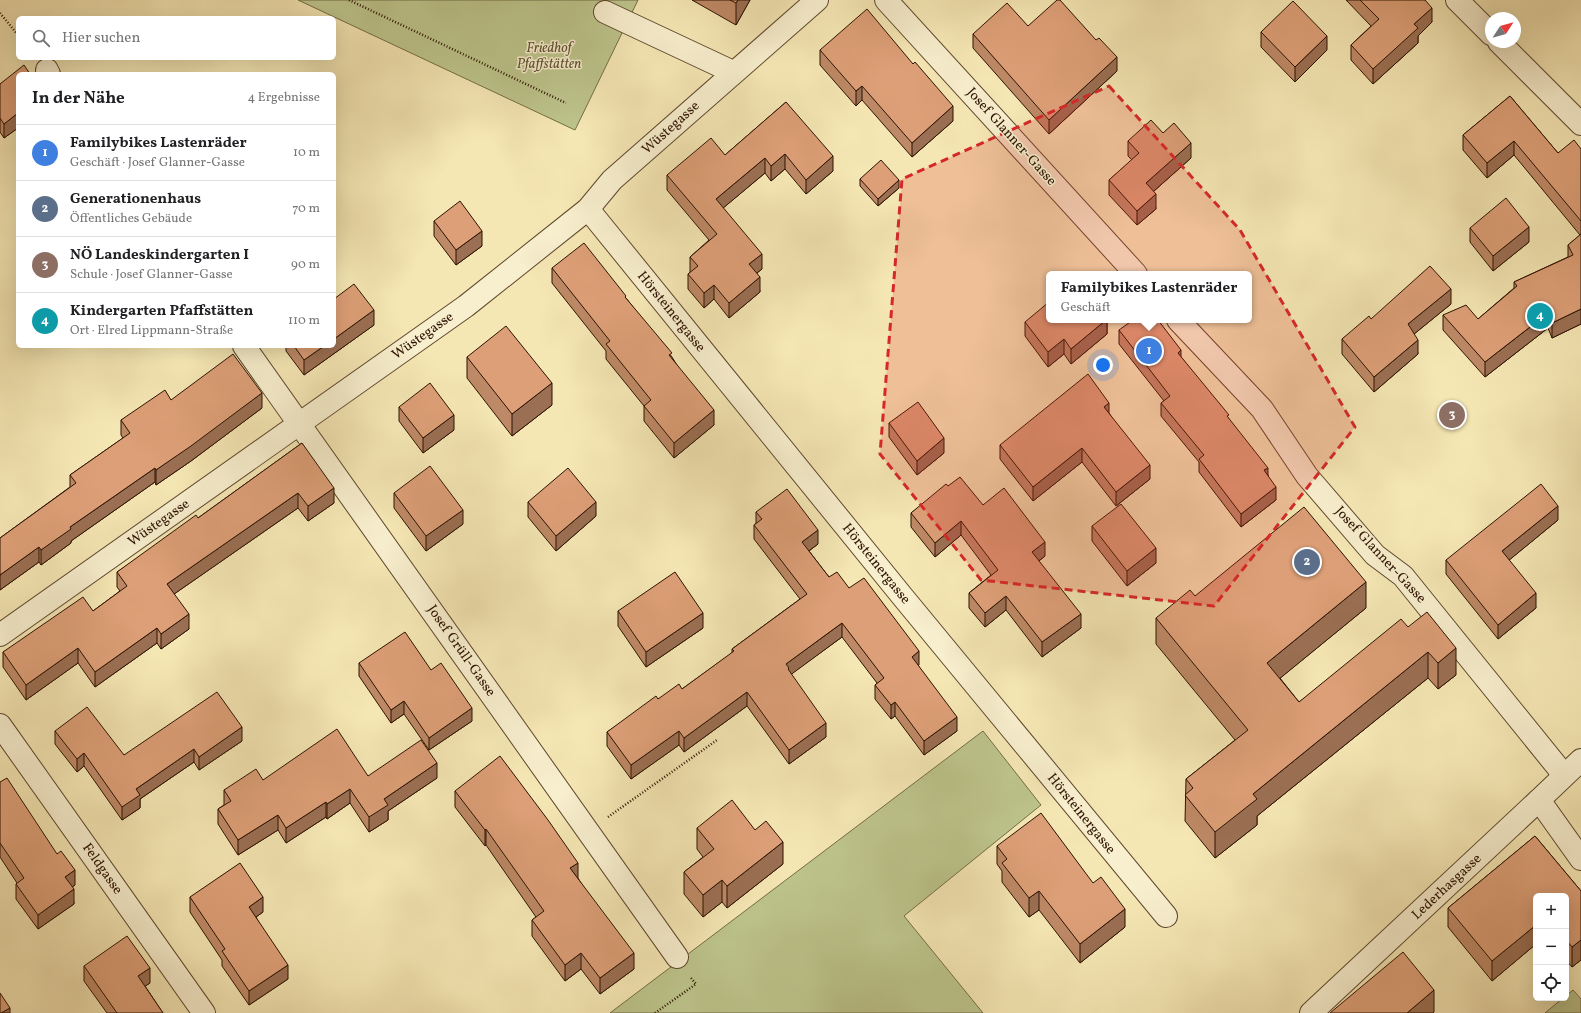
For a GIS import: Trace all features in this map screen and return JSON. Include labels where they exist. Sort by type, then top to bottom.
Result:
[{"type":"street","name":"Wüstegasse","points":[[0,635],[466,306],[588,209],[612,180],[817,0]]},
{"type":"street","name":"Josef Glanner-Gasse","points":[[886,0],[1133,271]]},
{"type":"street","points":[[1456,0],[1485,28]]},
{"type":"street","points":[[605,12],[734,72]]},
{"type":"street","points":[[1505,48],[1581,124]]},
{"type":"street","name":"Hörsteinergasse","points":[[588,209],[892,584],[1166,916]]},
{"type":"street","name":"Josef Glanner-Gasse","points":[[1181,323],[1262,409],[1307,476],[1375,555],[1403,576],[1564,775]]},
{"type":"street","name":"Josef Grüll-Gasse","points":[[245,348],[300,423],[677,958]]},
{"type":"street","name":"Feldgasse","points":[[0,725],[204,1013]]},
{"type":"street","name":"Lederhasgasse","points":[[1311,1013],[1581,760]]},
{"type":"street","points":[[1539,800],[1581,859]]},
{"type":"path","points":[[349,0],[566,103]]},
{"type":"path","points":[[0,13],[16,33]]},
{"type":"path","points":[[588,831],[718,740]]},
{"type":"path","points":[[655,1013],[696,984],[677,958]]},
{"type":"highlighted area","points":[[1109,86],[1240,230],[1355,427],[1214,606],[981,580],[880,454],[902,179]]},
{"type":"green space","name":"Friedhof Pfaffstätten","points":[[298,0],[638,0],[575,130],[336,18],[336,16],[332,16]]},
{"type":"green space","points":[[983,731],[1041,805],[904,916],[983,1013],[610,1013]]},
{"type":"green space","points":[[1573,990],[1581,999],[1581,1013],[1545,1013],[1559,1001],[1569,1001],[1569,993]]},
{"type":"building","points":[[730,0],[738,0],[736,3]]},
{"type":"building","points":[[1057,0],[1060,0],[1096,40],[1099,38],[1117,57],[1049,120],[973,34],[1007,3],[1028,26]]},
{"type":"building","points":[[1360,0],[1425,0],[1432,8],[1414,24],[1418,28],[1373,69],[1351,45],[1379,19]]},
{"type":"building","points":[[1293,1],[1327,36],[1295,67],[1261,32]]},
{"type":"building","points":[[867,9],[913,64],[915,62],[953,106],[912,143],[862,86],[856,91],[820,50]]},
{"type":"building","points":[[24,65],[29,72],[16,72],[16,115],[4,124],[0,118],[0,84]]},
{"type":"building","points":[[1510,96],[1558,153],[1574,140],[1581,149],[1581,221],[1514,141],[1487,163],[1463,135]]},
{"type":"building","points":[[786,102],[833,156],[806,180],[785,154],[771,166],[765,158],[716,199],[762,254],[749,264],[760,277],[729,303],[714,285],[704,293],[688,274],[698,266],[690,257],[717,234],[667,175],[711,138],[725,155]]},
{"type":"building","points":[[1151,120],[1163,133],[1174,123],[1191,143],[1146,183],[1156,194],[1137,211],[1109,180],[1139,153],[1128,141]]},
{"type":"building","points":[[881,160],[899,180],[878,199],[860,179]]},
{"type":"building","points":[[1506,198],[1529,227],[1493,256],[1470,228]]},
{"type":"building","points":[[460,201],[482,231],[456,250],[434,221]]},
{"type":"building","points":[[1581,234],[1581,309],[1552,323],[1548,313],[1485,362],[1443,315],[1466,305],[1478,319],[1517,286],[1514,282],[1573,255],[1568,245]]},
{"type":"building","points":[[584,243],[626,296],[625,297],[672,353],[669,355],[714,410],[674,443],[644,406],[651,400],[606,344],[610,341],[552,268]]},
{"type":"building","points":[[1430,266],[1451,289],[1408,324],[1418,340],[1374,377],[1342,339],[1369,316],[1371,319]]},
{"type":"building","points":[[354,284],[374,310],[336,338],[336,298]]},
{"type":"building","points":[[1046,304],[1046,323],[1102,323],[1071,349],[1064,339],[1048,352],[1025,322]]},
{"type":"building","points":[[1129,323],[1160,323],[1181,350],[1178,353],[1229,415],[1227,416],[1268,468],[1264,470],[1276,487],[1241,514],[1199,459],[1204,455],[1161,403],[1170,396],[1119,330]]},
{"type":"building","points":[[506,326],[552,383],[512,414],[467,357]]},
{"type":"building","points":[[295,348],[321,348],[304,360]]},
{"type":"building","points":[[233,354],[262,393],[191,446],[156,470],[155,468],[70,527],[71,529],[41,550],[39,547],[0,575],[0,538],[76,483],[70,475],[130,433],[121,420],[165,390],[171,400]]},
{"type":"building","points":[[1088,374],[1109,403],[1104,407],[1150,465],[1116,492],[1082,448],[1033,487],[1000,445]]},
{"type":"building","points":[[430,383],[454,415],[423,438],[399,407]]},
{"type":"building","points":[[918,402],[944,438],[917,461],[889,423]]},
{"type":"building","points":[[302,443],[334,488],[308,506],[298,493],[167,584],[189,614],[161,634],[157,628],[95,672],[78,648],[26,685],[3,652],[83,597],[93,611],[127,586],[117,572],[196,515],[198,518]]},
{"type":"building","points":[[430,466],[463,510],[426,536],[394,493]]},
{"type":"building","points":[[568,468],[596,502],[556,536],[528,502]]},
{"type":"building","points":[[960,477],[983,505],[1004,488],[1045,542],[1032,552],[1081,614],[1042,642],[1006,596],[985,613],[969,593],[998,570],[961,521],[935,543],[911,513],[946,484],[948,486]]},
{"type":"building","points":[[1541,484],[1558,506],[1502,551],[1536,593],[1498,625],[1446,560]]},
{"type":"building","points":[[787,489],[818,530],[802,542],[829,577],[837,572],[849,588],[864,578],[919,651],[912,657],[957,717],[924,741],[895,702],[891,705],[875,685],[884,678],[842,623],[786,664],[826,723],[789,750],[747,692],[684,738],[679,731],[631,765],[607,732],[656,696],[658,699],[679,684],[682,689],[734,651],[732,649],[807,594],[754,525],[762,519],[756,512]]},
{"type":"building","points":[[1121,504],[1156,548],[1127,571],[1092,526]]},
{"type":"building","points":[[1304,507],[1366,582],[1267,663],[1299,702],[1401,619],[1408,627],[1427,612],[1456,648],[1438,663],[1428,652],[1253,794],[1257,799],[1215,832],[1185,795],[1193,788],[1186,779],[1248,730],[1156,618],[1190,590],[1195,596]]},
{"type":"building","points":[[675,572],[703,613],[646,652],[618,611]]},
{"type":"building","points":[[405,632],[431,670],[441,663],[472,708],[429,738],[404,701],[391,710],[359,663]]},
{"type":"building","points":[[217,692],[242,727],[199,757],[194,749],[136,789],[140,795],[122,807],[84,753],[77,759],[55,731],[87,707],[124,755]]},
{"type":"building","points":[[337,729],[368,776],[421,740],[437,763],[384,799],[388,805],[369,817],[350,789],[327,804],[326,802],[286,828],[278,815],[238,840],[218,809],[231,801],[224,790],[256,769],[263,780]]},
{"type":"building","points":[[500,756],[578,863],[570,868],[634,953],[600,978],[581,953],[565,965],[532,920],[544,911],[486,829],[485,830],[455,791]]},
{"type":"building","points":[[7,778],[57,854],[61,851],[75,870],[65,877],[74,889],[38,915],[16,884],[24,878],[0,843],[0,782]]},
{"type":"building","points":[[732,800],[755,830],[766,821],[783,842],[727,886],[722,880],[703,895],[684,872],[714,849],[697,828]]},
{"type":"building","points":[[1041,813],[1093,883],[1101,877],[1125,909],[1080,944],[1039,891],[1029,898],[1002,863],[1007,859],[997,846]]},
{"type":"building","points":[[1535,836],[1581,891],[1581,940],[1572,947],[1569,944],[1569,893],[1533,893],[1533,927],[1492,961],[1448,908]]},
{"type":"building","points":[[240,863],[263,897],[249,907],[288,965],[249,991],[222,951],[225,949],[190,897]]},
{"type":"building","points":[[127,936],[150,968],[138,976],[163,1013],[117,1013],[84,966]]},
{"type":"building","points":[[1403,952],[1434,990],[1407,1013],[1330,1013]]},
{"type":"building","points":[[0,993],[10,1008],[1,1013],[0,1013]]},
{"type":"place","name":"Kindergarten Pfaffstätten","points":[[1540,316]]},
{"type":"place","name":"Familybikes Lastenräder","points":[[1149,351]]},
{"type":"place","name":"NÖ Landeskindergarten I","points":[[1452,415]]},
{"type":"place","name":"Generationenhaus","points":[[1307,562]]}]
